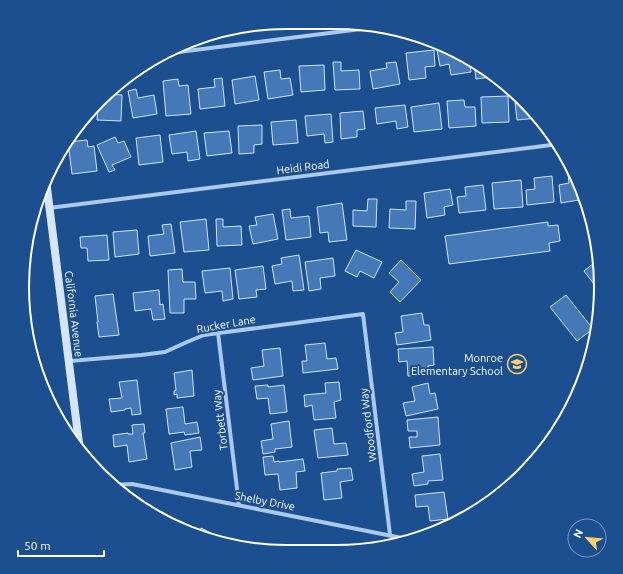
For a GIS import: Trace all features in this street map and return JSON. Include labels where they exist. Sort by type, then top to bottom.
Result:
[{"type":"main road","name":"California Avenue","points":[[47,192],[70,361],[79,439]]},
{"type":"street","points":[[183,51],[353,30]]},
{"type":"street","name":"Heidi Road","points":[[49,208],[552,145]]},
{"type":"street","name":"Rucker Lane","points":[[70,361],[165,352],[204,335],[363,314]]},
{"type":"street","name":"Woodford Way","points":[[363,314],[390,535]]},
{"type":"street","name":"Torbett Way","points":[[218,333],[239,505]]},
{"type":"street","name":"Shelby Drive","points":[[121,485],[132,484],[399,537]]},
{"type":"building","points":[[434,50],[435,66],[425,67],[426,78],[409,80],[406,53]]},
{"type":"building","points":[[437,50],[470,67],[471,72],[451,75],[449,64],[440,66]]},
{"type":"building","points":[[333,62],[341,62],[341,71],[359,70],[360,89],[335,90]]},
{"type":"building","points":[[396,62],[400,84],[373,89],[370,71],[387,68],[386,63]]},
{"type":"building","points":[[324,65],[325,90],[301,92],[299,66]]},
{"type":"building","points":[[280,70],[281,79],[290,78],[293,95],[268,99],[264,72]]},
{"type":"building","points":[[475,70],[487,78],[476,79]]},
{"type":"building","points":[[255,76],[259,100],[235,104],[232,80]]},
{"type":"building","points":[[222,78],[225,106],[200,109],[198,89],[215,87],[214,79]]},
{"type":"building","points":[[178,79],[179,86],[188,85],[191,114],[166,116],[163,81]]},
{"type":"building","points":[[136,89],[138,98],[154,95],[157,114],[133,118],[128,91]]},
{"type":"building","points":[[115,95],[122,95],[121,121],[97,120],[97,113]]},
{"type":"building","points":[[508,96],[509,122],[482,123],[481,97]]},
{"type":"building","points":[[464,100],[465,107],[475,107],[476,126],[449,128],[447,101]]},
{"type":"building","points":[[515,102],[531,119],[517,120]]},
{"type":"building","points":[[439,103],[442,129],[414,132],[411,107]]},
{"type":"building","points":[[405,105],[408,127],[397,129],[396,121],[377,124],[375,108]]},
{"type":"building","points":[[363,111],[365,129],[357,130],[357,137],[341,139],[340,113]]},
{"type":"building","points":[[331,114],[333,142],[325,143],[324,134],[307,136],[305,116]]},
{"type":"building","points":[[296,120],[298,143],[273,145],[271,122]]},
{"type":"building","points":[[262,125],[262,144],[254,145],[254,153],[239,154],[238,126]]},
{"type":"building","points":[[196,131],[200,159],[188,161],[187,152],[172,154],[169,135]]},
{"type":"building","points":[[229,131],[232,153],[207,156],[204,133]]},
{"type":"building","points":[[160,135],[163,162],[139,165],[136,138]]},
{"type":"building","points":[[115,137],[118,143],[124,141],[131,157],[112,165],[115,170],[109,172],[97,145]]},
{"type":"building","points":[[87,140],[88,147],[94,146],[97,171],[72,174],[69,149],[74,141]]},
{"type":"building","points":[[552,176],[554,202],[527,205],[526,190],[535,189],[534,178]]},
{"type":"building","points":[[568,176],[579,200],[561,203],[559,185],[569,183]]},
{"type":"building","points":[[521,180],[523,207],[494,209],[492,183]]},
{"type":"building","points":[[483,185],[486,210],[459,213],[457,197],[466,196],[465,187]]},
{"type":"building","points":[[450,189],[453,205],[444,207],[445,215],[427,218],[424,193]]},
{"type":"building","points":[[368,199],[377,199],[376,227],[353,226],[353,210],[367,211]]},
{"type":"building","points":[[406,201],[416,201],[415,229],[389,228],[390,209],[406,210]]},
{"type":"building","points":[[342,203],[347,240],[329,242],[328,232],[320,233],[317,207]]},
{"type":"building","points":[[290,209],[291,218],[309,216],[311,237],[286,240],[282,210]]},
{"type":"building","points":[[273,214],[278,239],[253,244],[249,226],[257,225],[255,217]]},
{"type":"building","points":[[206,219],[209,250],[184,252],[180,222]]},
{"type":"building","points":[[216,219],[223,219],[223,227],[241,226],[242,245],[217,246]]},
{"type":"building","points":[[548,222],[548,226],[558,225],[560,241],[549,243],[550,251],[449,264],[445,236]]},
{"type":"building","points":[[171,224],[175,253],[150,256],[148,236],[164,234],[162,225]]},
{"type":"building","points":[[137,230],[139,254],[115,257],[113,232]]},
{"type":"building","points":[[107,235],[109,260],[88,261],[87,248],[81,248],[80,237]]},
{"type":"building","points":[[356,250],[382,262],[374,278],[360,271],[357,277],[345,271]]},
{"type":"building","points":[[299,255],[304,290],[293,291],[292,281],[275,284],[272,266],[282,264],[281,258]]},
{"type":"building","points":[[333,258],[335,276],[320,278],[321,289],[309,291],[305,262]]},
{"type":"building","points":[[401,260],[421,280],[400,302],[390,292],[399,282],[389,273]]},
{"type":"building","points":[[593,264],[594,284],[584,271]]},
{"type":"building","points":[[263,266],[266,289],[256,290],[257,297],[239,299],[235,270]]},
{"type":"building","points":[[230,268],[233,299],[223,301],[222,291],[205,293],[202,271]]},
{"type":"building","points":[[182,269],[183,282],[195,282],[196,299],[184,299],[184,313],[170,313],[168,270]]},
{"type":"building","points":[[159,290],[160,305],[163,304],[165,319],[153,320],[151,309],[135,311],[133,293]]},
{"type":"building","points":[[113,294],[119,335],[99,337],[95,296]]},
{"type":"building","points":[[566,295],[591,326],[590,331],[577,341],[550,307]]},
{"type":"building","points":[[422,313],[424,325],[429,325],[431,340],[397,345],[395,333],[403,332],[401,316]]},
{"type":"building","points":[[325,343],[327,359],[336,358],[338,369],[303,373],[302,361],[307,361],[305,345]]},
{"type":"building","points":[[433,347],[434,365],[428,366],[428,375],[408,376],[407,361],[399,362],[398,349]]},
{"type":"building","points":[[280,348],[283,376],[253,380],[251,368],[264,366],[262,350]]},
{"type":"building","points":[[192,370],[194,396],[177,398],[177,394],[174,395],[174,391],[176,390],[174,373]]},
{"type":"building","points":[[137,380],[141,414],[132,415],[131,408],[111,412],[109,399],[122,398],[119,382]]},
{"type":"building","points":[[339,382],[341,400],[334,402],[336,418],[314,420],[312,405],[305,407],[304,395],[326,393],[325,383]]},
{"type":"building","points":[[428,383],[430,394],[435,393],[438,409],[406,416],[403,403],[415,401],[412,387]]},
{"type":"building","points":[[268,385],[268,387],[284,385],[287,412],[270,414],[268,398],[257,399],[255,386]]},
{"type":"building","points":[[183,407],[185,424],[197,422],[199,433],[185,435],[184,432],[169,434],[166,409]]},
{"type":"building","points":[[438,417],[440,445],[410,448],[409,437],[417,437],[417,431],[408,431],[407,420]]},
{"type":"building","points":[[289,421],[292,447],[275,449],[275,452],[263,454],[261,441],[273,439],[271,424]]},
{"type":"building","points":[[144,424],[145,433],[143,433],[147,459],[129,462],[127,445],[114,447],[113,435],[128,433],[133,434],[132,425]]},
{"type":"building","points":[[332,428],[334,444],[346,443],[348,455],[318,458],[314,430]]},
{"type":"building","points":[[200,437],[202,450],[190,451],[192,467],[175,470],[171,443]]},
{"type":"building","points":[[440,454],[443,480],[428,481],[428,484],[414,486],[412,474],[424,472],[422,456]]},
{"type":"building","points":[[273,456],[274,462],[303,459],[305,471],[296,472],[297,488],[280,490],[278,474],[265,475],[263,457]]},
{"type":"building","points":[[351,468],[353,480],[340,482],[342,498],[324,500],[321,473],[337,471],[337,469]]},
{"type":"building","points":[[444,492],[448,519],[430,521],[428,506],[416,507],[415,495]]},
{"type":"building","points":[[201,528],[212,534],[204,531],[200,530]]},
{"type":"place","name":"Monroe Elementary School","points":[[517,364]]}]
